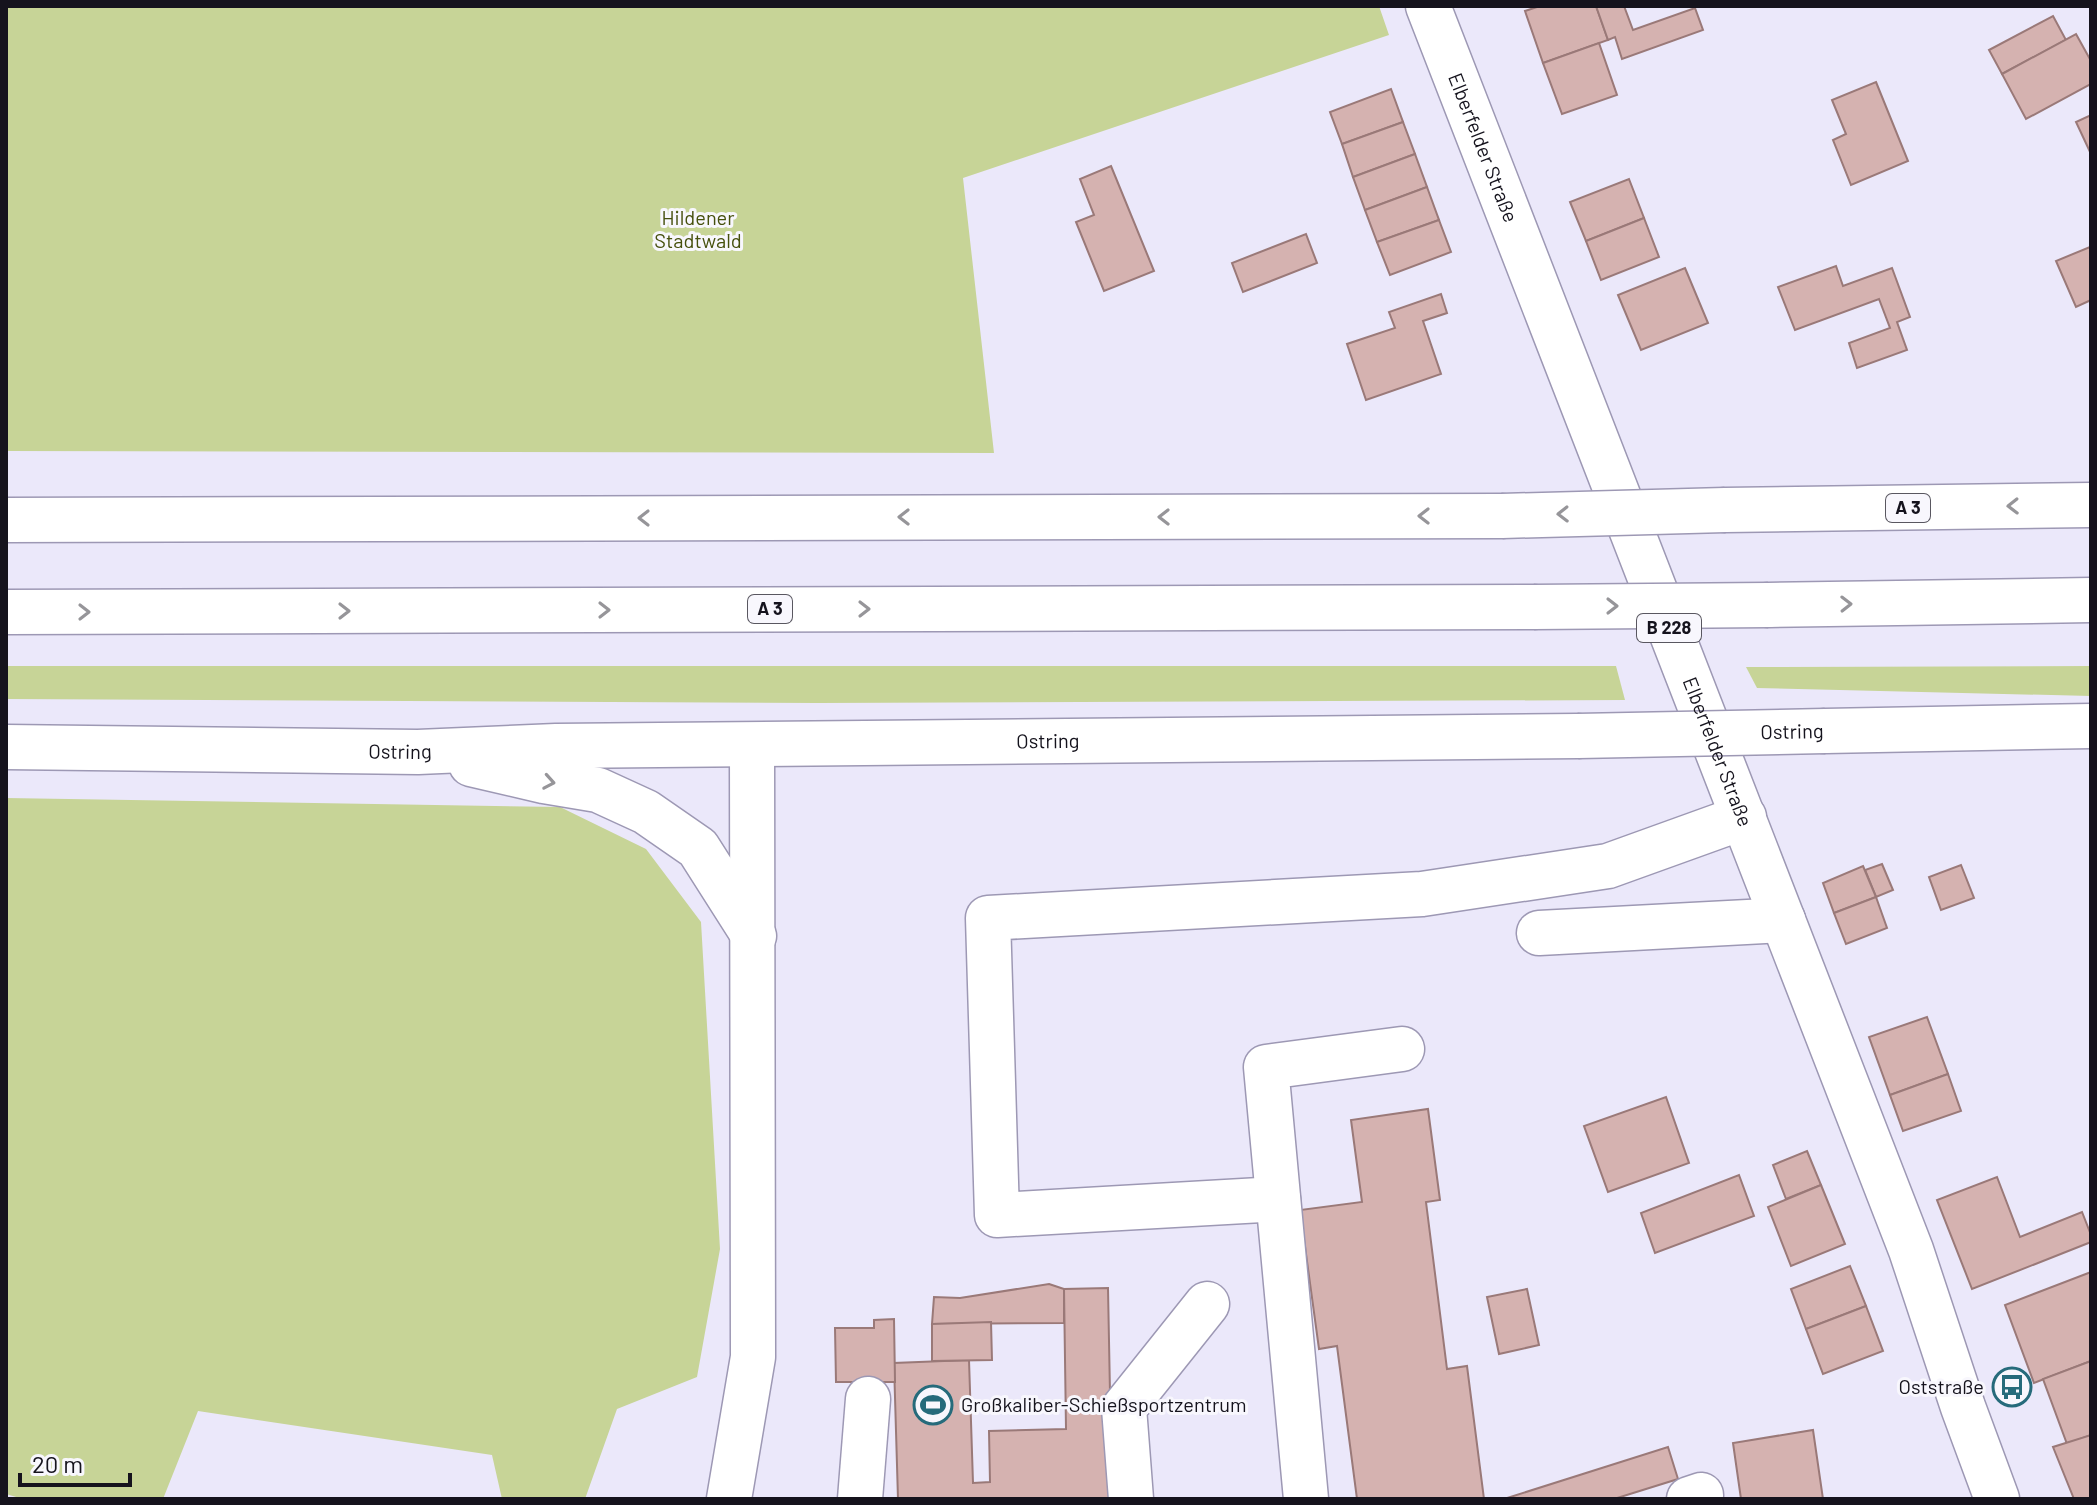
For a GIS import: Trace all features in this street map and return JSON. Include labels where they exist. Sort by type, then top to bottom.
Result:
[{"type":"main road","name":"Elberfelder Straße","points":[[1428,6],[1911,1250],[1997,1499]]},
{"type":"main road","name":"A 3","points":[[6,520],[1502,516],[2091,505]]},
{"type":"main road","name":"A 3","points":[[6,612],[1534,607],[2091,600]]},
{"type":"main road","name":"Ostring","points":[[6,747],[418,752],[556,746],[1578,736],[2091,726]]},
{"type":"main road","points":[[729,1499],[753,1357],[752,746]]},
{"type":"main road","points":[[418,752],[598,790],[646,812],[698,848],[754,936]]},
{"type":"main road","points":[[1278,1199],[997,1215],[988,918],[1422,894],[1608,866],[1744,817]]},
{"type":"main road","points":[[1539,933],[1783,920]]},
{"type":"main road","points":[[1306,1499],[1266,1067],[1402,1049]]},
{"type":"main road","points":[[1131,1499],[1124,1408],[1207,1304]]},
{"type":"main road","points":[[860,1499],[868,1399]]},
{"type":"green space","name":"Hildener Stadtwald","points":[[6,6],[1379,6],[1389,35],[963,178],[994,453],[6,451]]},
{"type":"green space","points":[[6,666],[1616,666],[1625,700],[818,703],[6,699]]},
{"type":"green space","points":[[2091,666],[2091,696],[1757,688],[1746,667]]},
{"type":"green space","points":[[6,798],[560,807],[646,849],[701,922],[720,1249],[697,1377],[617,1409],[585,1499],[502,1499],[492,1455],[198,1411],[163,1499],[23,1499],[6,1494]]},
{"type":"building","points":[[1540,6],[1596,6],[1608,40],[1543,63],[1525,11]]},
{"type":"building","points":[[1596,6],[1624,6],[1633,30],[1695,8],[1703,30],[1622,59],[1615,37],[1608,40]]},
{"type":"building","points":[[2053,16],[2066,40],[2002,74],[1989,50]]},
{"type":"building","points":[[2076,34],[2091,61],[2091,84],[2026,119],[2002,74]]},
{"type":"building","points":[[1599,43],[1617,95],[1562,114],[1543,63]]},
{"type":"building","points":[[1876,82],[1908,161],[1851,185],[1833,140],[1846,134],[1832,100]]},
{"type":"building","points":[[1391,89],[1403,122],[1342,144],[1330,112]]},
{"type":"building","points":[[2091,115],[2091,154],[2076,122]]},
{"type":"building","points":[[1403,122],[1415,154],[1353,177],[1342,144]]},
{"type":"building","points":[[1415,154],[1427,187],[1365,210],[1353,177]]},
{"type":"building","points":[[1111,166],[1154,271],[1104,291],[1076,222],[1094,215],[1080,179]]},
{"type":"building","points":[[1629,179],[1644,218],[1586,241],[1570,202]]},
{"type":"building","points":[[1427,187],[1439,220],[1377,242],[1365,210]]},
{"type":"building","points":[[1644,218],[1659,257],[1601,280],[1586,241]]},
{"type":"building","points":[[1439,220],[1451,252],[1390,275],[1377,242]]},
{"type":"building","points":[[1306,234],[1317,263],[1243,292],[1232,263]]},
{"type":"building","points":[[2090,247],[2091,300],[2076,307],[2056,261]]},
{"type":"building","points":[[1836,266],[1843,286],[1892,268],[1910,317],[1897,322],[1907,350],[1857,368],[1849,343],[1890,328],[1879,299],[1795,330],[1778,287]]},
{"type":"building","points":[[1685,268],[1708,323],[1641,350],[1618,295]]},
{"type":"building","points":[[1441,294],[1447,313],[1423,321],[1441,374],[1366,400],[1347,344],[1395,328],[1389,312]]},
{"type":"building","points":[[1882,864],[1893,890],[1876,897],[1865,870]]},
{"type":"building","points":[[1961,865],[1974,898],[1941,910],[1929,877]]},
{"type":"building","points":[[1863,866],[1876,897],[1834,913],[1823,883]]},
{"type":"building","points":[[1876,897],[1887,928],[1846,944],[1834,913]]},
{"type":"building","points":[[1927,1017],[1948,1074],[1890,1095],[1869,1037]]},
{"type":"building","points":[[1948,1074],[1961,1111],[1903,1131],[1890,1095]]},
{"type":"building","points":[[1666,1097],[1689,1163],[1608,1192],[1584,1126]]},
{"type":"building","points":[[1428,1109],[1440,1200],[1426,1202],[1447,1369],[1467,1366],[1484,1499],[1357,1499],[1337,1346],[1319,1349],[1300,1210],[1362,1202],[1351,1120]]},
{"type":"building","points":[[1807,1151],[1821,1185],[1786,1199],[1773,1165]]},
{"type":"building","points":[[1739,1175],[1754,1216],[1655,1253],[1641,1213]]},
{"type":"building","points":[[1997,1177],[2020,1237],[2082,1212],[2091,1242],[1972,1289],[1937,1200]]},
{"type":"building","points":[[1821,1185],[1845,1244],[1791,1266],[1768,1207]]},
{"type":"building","points":[[1850,1266],[1866,1306],[1806,1329],[1791,1289]]},
{"type":"building","points":[[2091,1272],[2091,1361],[2034,1383],[2005,1305]]},
{"type":"building","points":[[1049,1284],[1064,1289],[1064,1323],[932,1324],[934,1297],[960,1298]]},
{"type":"building","name":"Großkaliber-Schießsportzentrum","points":[[1108,1288],[1112,1499],[898,1499],[894,1363],[969,1360],[973,1483],[990,1482],[989,1431],[1066,1429],[1064,1289]]},
{"type":"building","points":[[1527,1289],[1539,1345],[1499,1354],[1487,1297]]},
{"type":"building","points":[[1866,1306],[1883,1351],[1823,1374],[1806,1329]]},
{"type":"building","points":[[894,1319],[895,1382],[836,1382],[835,1328],[874,1328],[874,1320]]},
{"type":"building","points":[[991,1322],[992,1360],[932,1361],[932,1324]]},
{"type":"building","points":[[2091,1361],[2091,1435],[2067,1444],[2043,1379]]},
{"type":"building","points":[[1813,1430],[1823,1499],[1741,1499],[1733,1443]]},
{"type":"building","points":[[2091,1435],[2091,1499],[2074,1499],[2053,1447]]},
{"type":"building","points":[[1668,1447],[1678,1479],[1614,1499],[1504,1499]]},
{"type":"place","name":"Oststraße","points":[[2012,1387]]},
{"type":"place","name":"Großkaliber-Schießsportzentrum","points":[[933,1405]]}]
